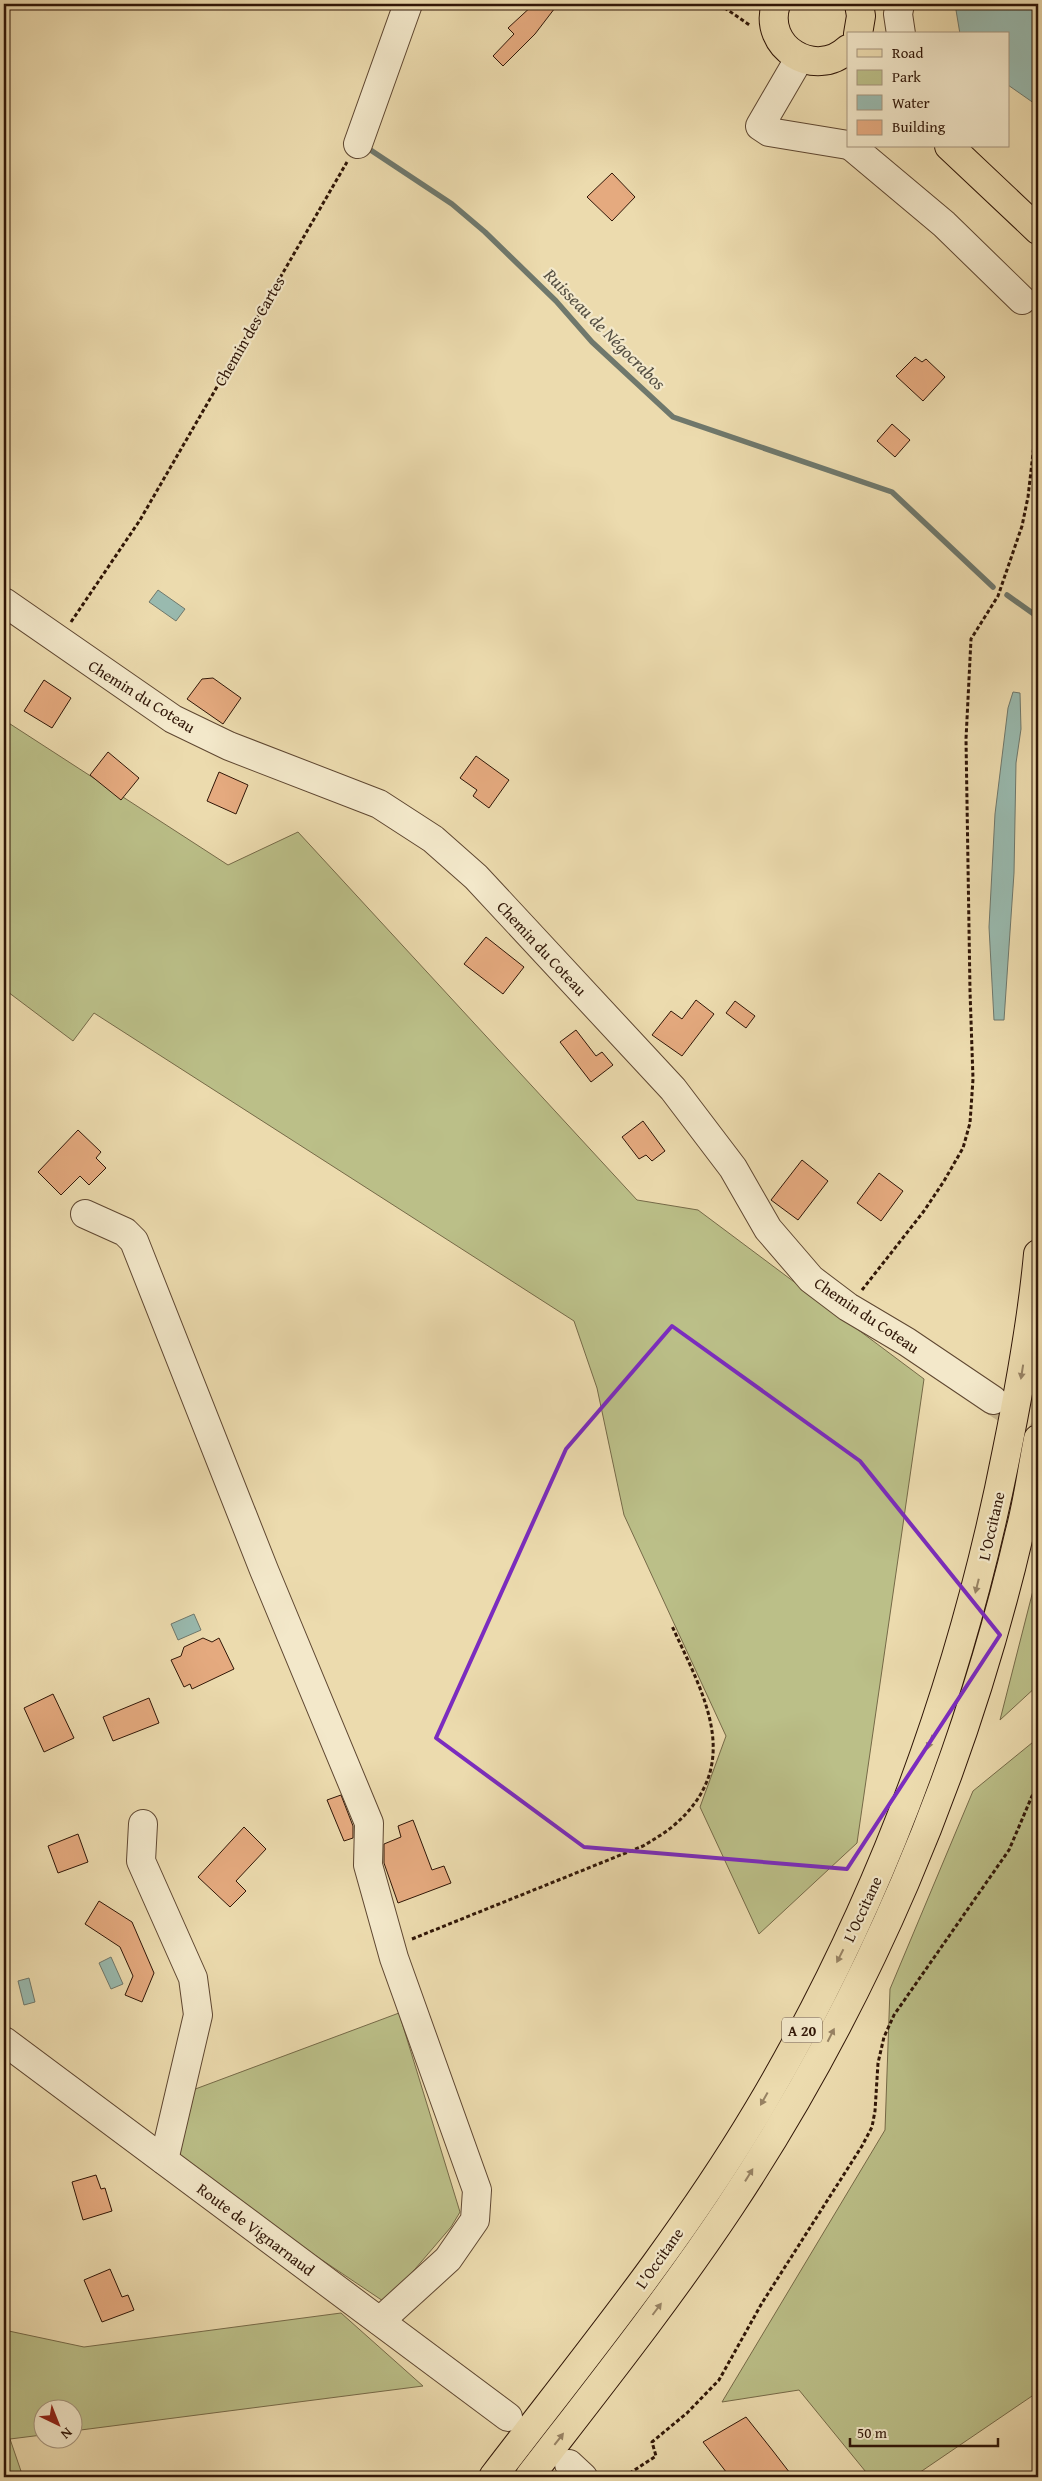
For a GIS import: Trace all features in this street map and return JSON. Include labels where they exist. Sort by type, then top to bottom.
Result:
[{"type":"main road","points":[[766,15],[782,45],[824,64],[836,58],[847,44]]},
{"type":"main road","points":[[950,148],[1038,230]]},
{"type":"main road","name":"L'Occitane","points":[[493,2477],[644,2280],[704,2193],[751,2120],[803,2029],[885,1860],[936,1723],[970,1614],[993,1522],[1017,1403],[1038,1254]]},
{"type":"main road","name":"L'Occitane","points":[[529,2477],[668,2294],[729,2208],[780,2127],[818,2061],[870,1960],[910,1872],[941,1796],[967,1720],[996,1626],[1018,1539],[1038,1439]]},
{"type":"street","points":[[358,144],[408,4]]},
{"type":"street","points":[[900,4],[898,14],[900,32]]},
{"type":"street","points":[[824,64],[760,126],[769,132],[847,145]]},
{"type":"street","points":[[852,148],[944,224],[1022,300]]},
{"type":"street","name":"Chemin du Coteau","points":[[4,602],[58,642],[173,719],[229,746],[379,804],[433,839],[476,877],[673,1089],[733,1168],[768,1229],[811,1279],[848,1307],[906,1342],[992,1400]]},
{"type":"street","points":[[85,1214],[125,1232],[134,1241],[141,1255],[264,1570],[369,1823],[368,1865],[391,1948],[477,2190],[475,2220],[448,2258],[380,2321]]},
{"type":"street","points":[[143,1824],[141,1861],[192,1978],[198,2015],[164,2160]]},
{"type":"street","name":"Route de Vignarnaud","points":[[4,2041],[508,2417]]},
{"type":"path","points":[[719,4],[766,15]]},
{"type":"path","name":"Chemin des Cartes","points":[[58,642],[140,520],[358,144]]},
{"type":"path","points":[[848,1307],[878,1272],[944,1181],[963,1148],[970,1123],[974,1079],[970,991],[966,739],[971,639],[998,596],[1022,526],[1028,497],[1038,410]]},
{"type":"path","points":[[391,1948],[643,1846],[672,1826],[688,1809],[710,1778],[713,1762],[713,1727],[701,1689],[672,1626]]},
{"type":"path","points":[[624,2477],[656,2456],[652,2442],[687,2413],[719,2380],[762,2303],[843,2179],[872,2127],[878,2063],[884,2036],[894,2014],[1000,1864],[1012,1843],[1038,1782]]},
{"type":"highlighted area","points":[[672,1326],[860,1461],[1000,1635],[847,1869],[584,1847],[436,1738],[566,1449]]},
{"type":"green space","points":[[4,720],[228,865],[298,832],[637,1200],[698,1210],[924,1379],[857,1843],[759,1934],[700,1807],[726,1736],[624,1515],[597,1388],[574,1321],[94,1013],[73,1041],[4,989]]},
{"type":"green space","points":[[1038,1571],[1038,1685],[1000,1720]]},
{"type":"green space","points":[[1038,1738],[1038,2398],[1035,2394],[913,2477],[870,2477],[799,2390],[722,2402],[885,2130],[890,1989],[973,1791]]},
{"type":"green space","points":[[399,2013],[460,2212],[451,2227],[386,2303],[206,2182],[178,2152],[190,2091]]},
{"type":"green space","points":[[341,2313],[423,2386],[82,2430],[82,2398],[32,2398],[32,2436],[10,2439],[23,2477],[4,2477],[4,2330],[84,2347]]},
{"type":"water","points":[[955,4],[1038,4],[1038,106],[1010,86],[1010,32],[960,32]]},
{"type":"water","points":[[158,590],[185,609],[176,621],[149,602]]},
{"type":"water","points":[[1013,692],[1020,693],[1021,729],[1016,763],[1014,873],[1004,1020],[994,1020],[989,927],[995,814],[1008,708]]},
{"type":"water","points":[[194,1614],[201,1630],[178,1640],[171,1624]]},
{"type":"water","points":[[111,1957],[123,1984],[111,1989],[99,1963]]},
{"type":"water","points":[[29,1978],[35,2002],[24,2005],[18,1981]]},
{"type":"building","points":[[534,4],[558,4],[535,34],[503,66],[493,56],[514,34],[508,28]]},
{"type":"building","points":[[612,173],[635,197],[612,221],[587,197]]},
{"type":"building","points":[[915,357],[922,362],[926,359],[945,377],[923,401],[896,376]]},
{"type":"building","points":[[892,424],[910,440],[895,457],[877,441]]},
{"type":"building","points":[[213,678],[241,698],[223,724],[187,699],[202,679]]},
{"type":"building","points":[[44,680],[71,698],[52,728],[24,711]]},
{"type":"building","points":[[108,752],[139,778],[121,800],[90,775]]},
{"type":"building","points":[[476,756],[509,780],[489,808],[473,796],[477,790],[460,778]]},
{"type":"building","points":[[219,772],[248,785],[236,814],[207,801]]},
{"type":"building","points":[[486,937],[524,967],[503,994],[464,964]]},
{"type":"building","points":[[696,1000],[714,1014],[682,1056],[652,1035],[671,1011],[682,1019]]},
{"type":"building","points":[[735,1001],[755,1016],[746,1028],[726,1013]]},
{"type":"building","points":[[576,1030],[596,1056],[602,1052],[613,1065],[591,1082],[560,1042]]},
{"type":"building","points":[[643,1121],[665,1151],[652,1161],[646,1155],[639,1159],[622,1137]]},
{"type":"building","points":[[78,1130],[101,1152],[96,1158],[106,1168],[89,1185],[80,1176],[61,1195],[38,1172]]},
{"type":"building","points":[[802,1160],[828,1181],[798,1220],[771,1200]]},
{"type":"building","points":[[879,1173],[903,1191],[881,1221],[857,1203]]},
{"type":"building","points":[[203,1638],[212,1642],[219,1638],[234,1669],[192,1689],[190,1684],[184,1687],[171,1660],[181,1656],[184,1647]]},
{"type":"building","points":[[53,1694],[74,1738],[44,1752],[24,1708]]},
{"type":"building","points":[[149,1698],[159,1723],[113,1741],[103,1717]]},
{"type":"building","points":[[341,1795],[353,1826],[353,1838],[344,1841],[327,1800]]},
{"type":"building","points":[[413,1820],[432,1870],[444,1866],[451,1883],[398,1903],[384,1863],[384,1844],[401,1837],[398,1826]]},
{"type":"building","points":[[244,1827],[266,1849],[236,1881],[246,1891],[230,1907],[198,1877]]},
{"type":"building","points":[[78,1834],[88,1862],[58,1873],[48,1846]]},
{"type":"building","points":[[99,1901],[132,1922],[154,1973],[142,2002],[125,1995],[133,1976],[120,1947],[85,1924]]},
{"type":"building","points":[[96,2175],[101,2189],[105,2188],[112,2211],[83,2220],[72,2182]]},
{"type":"building","points":[[110,2269],[122,2297],[128,2295],[134,2310],[102,2322],[84,2280]]},
{"type":"building","points":[[746,2417],[793,2477],[730,2477],[703,2442]]},
{"type":"waterway","name":"Ruisseau de Négocrabos","points":[[366,147],[452,204],[485,232],[556,301],[592,342],[673,417],[892,492],[993,587]]},
{"type":"waterway","name":"Ruisseau de Négocrabos","points":[[1007,595],[1038,617]]},
{"type":"tunnel","points":[[995,1402],[1038,1430]]}]
